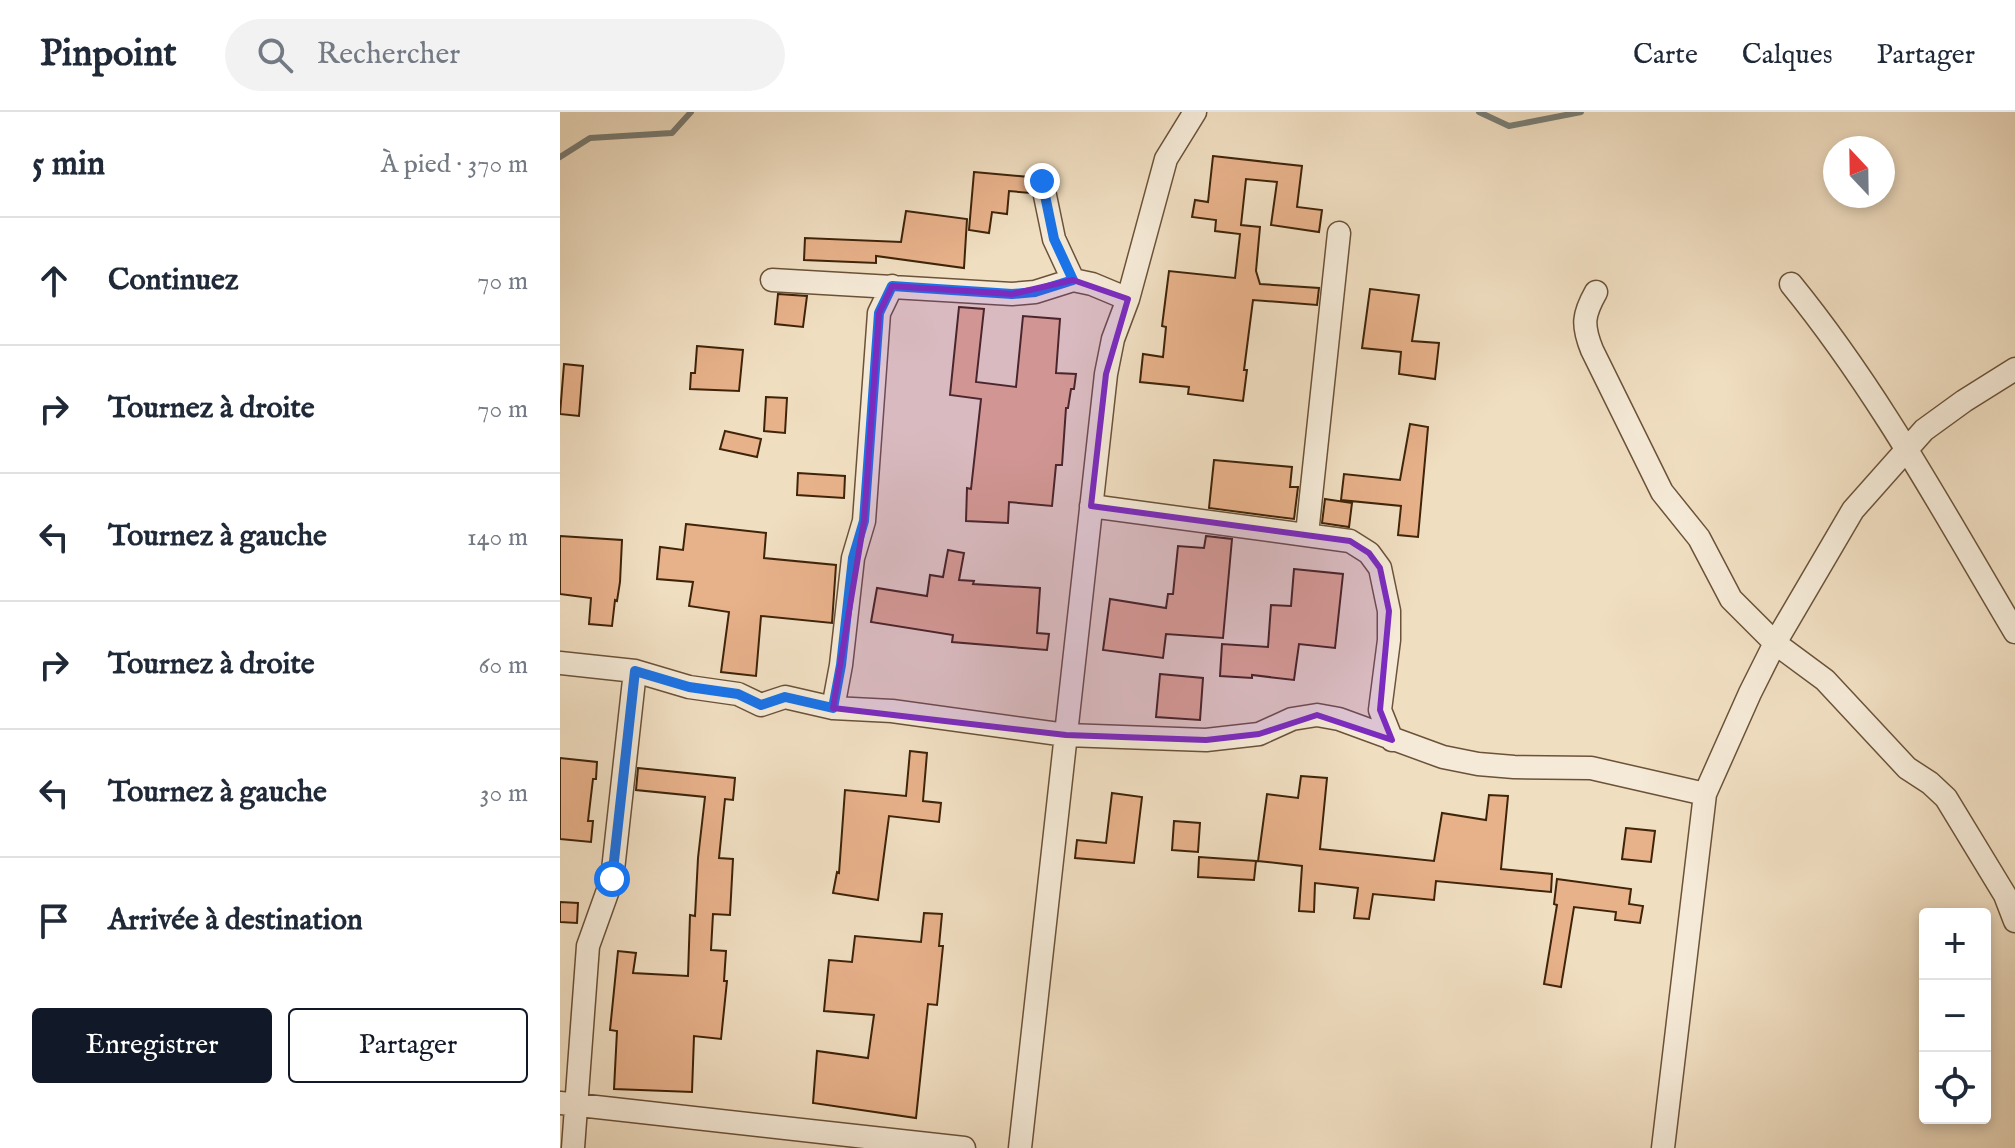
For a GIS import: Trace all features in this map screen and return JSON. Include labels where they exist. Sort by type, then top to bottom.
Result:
[{"type":"street","points":[[1020,1148],[1106,374],[1113,339],[1128,299],[1166,159],[1195,112]]},
{"type":"street","points":[[1042,181],[1054,239],[1073,280]]},
{"type":"street","points":[[1307,534],[1339,233]]},
{"type":"street","points":[[772,280],[1012,294],[1035,292],[1073,280],[1092,284],[1128,299]]},
{"type":"street","points":[[1791,284],[1831,333],[1870,389],[2015,632]]},
{"type":"street","points":[[833,708],[847,624],[853,558],[864,521],[879,313],[892,286]]},
{"type":"street","points":[[1596,292],[1587,309],[1584,330],[1609,388],[1662,492],[1699,538],[1731,599],[1775,643],[1825,680],[1907,768],[1946,798],[2005,895],[2015,921]]},
{"type":"street","points":[[1663,1148],[1705,794],[1750,693],[1775,643],[1853,510],[1924,430],[2015,369]]},
{"type":"street","points":[[1091,506],[1350,541],[1369,553],[1380,568],[1389,611],[1380,710],[1392,740]]},
{"type":"street","points":[[560,663],[635,671],[689,687],[738,694],[761,705],[785,697],[833,708],[892,711],[1066,735],[1206,740],[1259,734],[1292,719],[1317,715],[1339,719],[1443,757],[1514,767],[1591,768],[1705,794]]},
{"type":"street","points":[[573,1148],[569,1104],[588,946],[612,879],[635,671]]},
{"type":"street","points":[[569,1104],[964,1148]]},
{"type":"highlighted area","points":[[1073,280],[1128,299],[1106,374],[1091,506],[1350,541],[1369,553],[1380,568],[1389,611],[1380,710],[1392,740],[1317,715],[1259,734],[1206,740],[1066,735],[833,708],[864,521],[879,313],[892,286],[1012,294]]},
{"type":"building","points":[[1213,156],[1302,166],[1297,207],[1322,210],[1319,232],[1271,225],[1277,182],[1246,179],[1241,225],[1260,227],[1256,271],[1260,284],[1319,288],[1317,305],[1253,300],[1243,401],[1188,394],[1189,387],[1140,382],[1143,354],[1163,357],[1166,327],[1162,326],[1169,271],[1235,278],[1240,234],[1215,231],[1216,220],[1192,217],[1195,200],[1208,202]]},
{"type":"building","points":[[974,172],[1029,177],[1030,193],[1009,191],[1007,214],[992,212],[989,233],[969,230]]},
{"type":"building","points":[[906,211],[967,219],[964,268],[876,256],[876,263],[804,260],[805,238],[901,242]]},
{"type":"building","points":[[1370,289],[1419,295],[1412,341],[1439,343],[1435,379],[1399,374],[1401,352],[1362,348]]},
{"type":"building","points":[[778,294],[807,296],[803,327],[775,324]]},
{"type":"building","points":[[959,307],[984,309],[976,382],[1016,387],[1023,316],[1060,319],[1056,373],[1076,374],[1066,408],[1062,465],[1056,465],[1052,506],[1009,502],[1008,523],[966,521],[967,488],[971,489],[981,399],[950,395]]},
{"type":"building","points":[[697,346],[743,350],[739,391],[690,389]]},
{"type":"building","points":[[564,364],[583,366],[579,416],[560,414]]},
{"type":"building","points":[[766,397],[787,398],[785,433],[764,431]]},
{"type":"building","points":[[1410,424],[1428,427],[1418,537],[1398,535],[1401,506],[1341,500],[1344,474],[1400,480]]},
{"type":"building","points":[[725,431],[761,439],[757,457],[720,449]]},
{"type":"building","points":[[1214,460],[1292,467],[1290,487],[1298,487],[1294,519],[1209,508]]},
{"type":"building","points":[[798,473],[845,476],[844,498],[797,495]]},
{"type":"building","points":[[1325,499],[1352,503],[1349,527],[1322,523]]},
{"type":"building","points":[[686,524],[766,533],[764,558],[836,565],[832,623],[761,616],[756,676],[721,672],[729,612],[689,606],[693,582],[657,579],[660,547],[683,550]]},
{"type":"building","points":[[560,536],[622,540],[620,582],[612,626],[589,624],[591,598],[560,594]]},
{"type":"building","points":[[1206,536],[1232,539],[1223,638],[1166,634],[1163,658],[1103,650],[1110,599],[1166,608],[1168,594],[1173,594],[1178,546],[1204,548]]},
{"type":"building","points":[[948,550],[964,553],[959,580],[974,581],[973,584],[1040,588],[1037,633],[1049,634],[1047,650],[952,642],[953,635],[871,622],[877,588],[927,596],[930,575],[943,577]]},
{"type":"building","points":[[1294,569],[1343,574],[1335,648],[1299,644],[1294,680],[1252,675],[1252,678],[1220,676],[1222,644],[1268,647],[1271,605],[1291,606]]},
{"type":"building","points":[[1160,674],[1203,678],[1200,720],[1156,717]]},
{"type":"building","points":[[910,751],[927,753],[923,801],[941,803],[939,822],[889,816],[878,900],[833,893],[839,873],[845,790],[906,796]]},
{"type":"building","points":[[560,758],[597,762],[588,821],[593,821],[591,842],[560,839]]},
{"type":"building","points":[[638,768],[735,778],[733,800],[725,799],[719,858],[733,859],[730,915],[713,914],[711,950],[726,951],[724,981],[727,981],[721,1039],[694,1036],[692,1092],[614,1089],[617,1031],[610,1030],[618,951],[636,953],[633,973],[688,976],[690,915],[695,916],[705,797],[636,790]]},
{"type":"building","points":[[1301,776],[1327,778],[1320,849],[1434,861],[1442,813],[1486,820],[1489,795],[1508,796],[1501,869],[1552,874],[1551,892],[1436,881],[1434,900],[1373,894],[1369,919],[1354,918],[1358,888],[1315,883],[1314,912],[1299,911],[1302,866],[1258,861],[1267,794],[1298,798]]},
{"type":"building","points":[[1112,793],[1142,797],[1134,863],[1075,858],[1077,840],[1106,843]]},
{"type":"building","points":[[1174,821],[1200,823],[1198,852],[1172,850]]},
{"type":"building","points":[[1626,828],[1655,831],[1651,862],[1622,859]]},
{"type":"building","points":[[1199,857],[1256,861],[1254,880],[1198,877]]},
{"type":"building","points":[[1557,879],[1631,889],[1629,904],[1643,906],[1640,923],[1615,920],[1616,912],[1574,907],[1561,987],[1544,984],[1557,905],[1554,904]]},
{"type":"building","points":[[560,902],[578,903],[577,923],[560,922]]},
{"type":"building","points":[[924,913],[942,914],[939,946],[943,946],[937,1005],[928,1004],[916,1118],[813,1103],[817,1051],[868,1058],[874,1015],[824,1011],[829,960],[852,962],[855,936],[921,942]]},
{"type":"waterway","points":[[560,157],[590,138],[672,133],[691,112]]},
{"type":"waterway","points":[[1479,112],[1509,126],[1581,112]]},
{"type":"route","points":[[612,879],[635,671],[689,687],[738,694],[761,705],[785,697],[833,708],[853,558],[864,521],[879,313],[892,286],[1012,294],[1035,292],[1073,280],[1054,239],[1042,181]]}]
